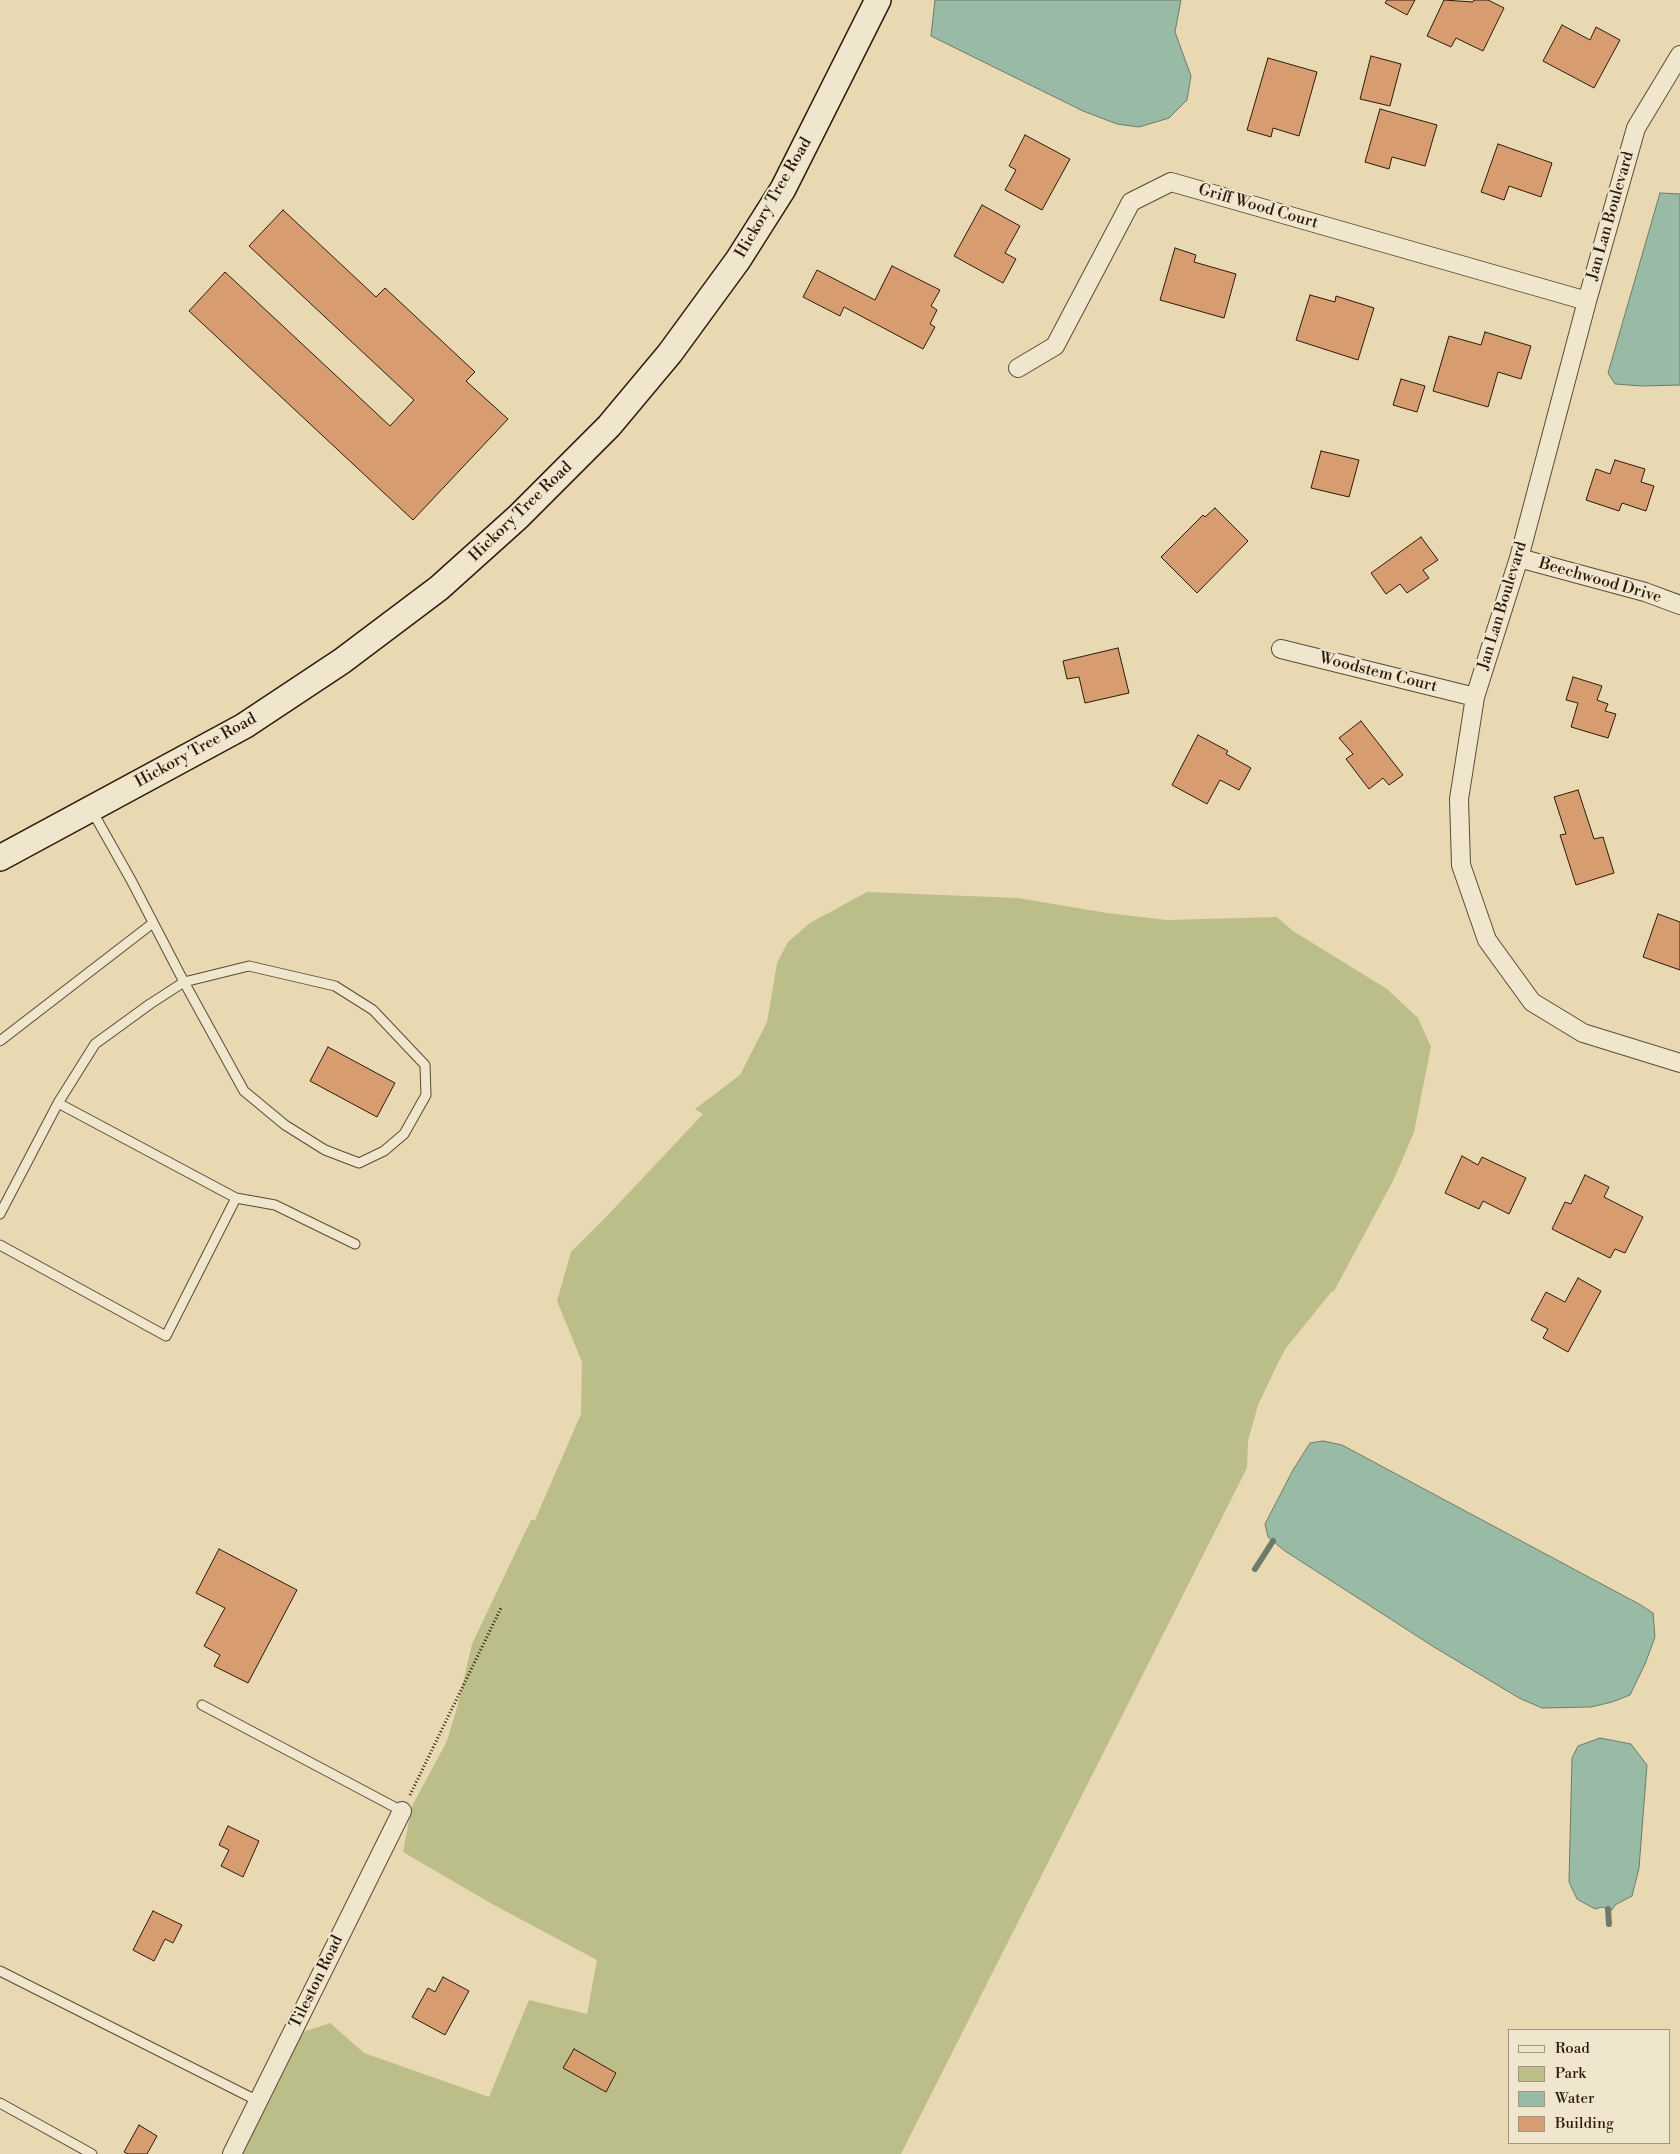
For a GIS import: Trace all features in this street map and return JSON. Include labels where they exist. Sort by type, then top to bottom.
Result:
[{"type":"street","name":"Hickory Tree Road","points":[[0,858],[244,726],[342,660],[440,588],[518,518],[609,426],[681,337],[738,260],[783,189],[878,0]]},
{"type":"street","name":"Jan Lan Boulevard","points":[[1680,55],[1636,128],[1587,301],[1519,558],[1475,697],[1459,799],[1461,865],[1487,940],[1532,1002],[1583,1033],[1680,1063]]},
{"type":"street","name":"Griff Wood Court","points":[[1018,368],[1055,346],[1131,202],[1170,182],[1587,301]]},
{"type":"street","name":"Beechwood Drive","points":[[1519,558],[1645,592],[1680,605]]},
{"type":"street","name":"Woodstem Court","points":[[1281,649],[1475,697]]},
{"type":"street","name":"Tileston Road","points":[[232,2154],[402,1811]]},
{"type":"lane","points":[[0,1214],[58,1104],[95,1044],[184,982],[249,966],[335,986],[373,1010],[425,1065],[426,1095],[404,1134],[384,1151],[359,1163],[325,1150],[285,1125],[244,1091],[184,982],[91,809]]},
{"type":"lane","points":[[0,1041],[153,923]]},
{"type":"lane","points":[[58,1104],[236,1198],[275,1206],[355,1244]]},
{"type":"lane","points":[[0,1245],[166,1336],[236,1198]]},
{"type":"lane","points":[[202,1705],[402,1811]]},
{"type":"lane","points":[[0,1970],[258,2101]]},
{"type":"lane","points":[[0,2104],[92,2154]]},
{"type":"path","points":[[402,1811],[501,1608]]},
{"type":"green space","points":[[867,892],[1018,898],[1107,913],[1167,920],[1277,917],[1293,931],[1387,989],[1418,1018],[1431,1047],[1414,1132],[1394,1179],[1333,1293],[1333,1290],[1286,1348],[1277,1365],[1258,1405],[1248,1441],[1247,1468],[901,2154],[239,2154],[297,2034],[330,2023],[364,2053],[489,2097],[529,2000],[587,2014],[597,1960],[492,1904],[403,1852],[412,1806],[447,1741],[472,1644],[531,1520],[535,1520],[581,1414],[582,1362],[557,1301],[571,1252],[703,1114],[695,1109],[740,1075],[767,1022],[777,963],[788,942],[810,923]]},
{"type":"water","points":[[935,0],[1181,0],[1175,32],[1191,76],[1187,100],[1169,118],[1139,127],[1117,124],[1083,111],[931,36]]},
{"type":"water","points":[[1660,193],[1680,194],[1680,385],[1642,386],[1615,384],[1608,373]]},
{"type":"water","points":[[1323,1441],[1342,1445],[1653,1613],[1655,1637],[1645,1664],[1630,1695],[1591,1707],[1542,1708],[1519,1698],[1434,1647],[1285,1551],[1268,1537],[1265,1524],[1293,1470],[1310,1443]]},
{"type":"water","points":[[1600,1738],[1631,1744],[1647,1765],[1639,1868],[1632,1896],[1615,1905],[1612,1910],[1602,1907],[1595,1909],[1577,1899],[1569,1882],[1572,1758],[1578,1746]]},
{"type":"building","points":[[1387,0],[1415,0],[1407,15],[1385,3]]},
{"type":"building","points":[[1444,0],[1473,2],[1474,0],[1488,0],[1504,8],[1483,51],[1456,38],[1451,47],[1427,36]]},
{"type":"building","points":[[1562,25],[1590,40],[1596,27],[1620,40],[1594,88],[1543,61]]},
{"type":"building","points":[[1371,56],[1401,64],[1390,106],[1360,99]]},
{"type":"building","points":[[1268,58],[1317,72],[1299,136],[1273,128],[1271,137],[1247,130]]},
{"type":"building","points":[[1380,109],[1437,125],[1425,166],[1392,157],[1389,169],[1365,162]]},
{"type":"building","points":[[1025,135],[1070,159],[1042,210],[1005,190],[1016,170],[1009,166]]},
{"type":"building","points":[[1498,144],[1552,163],[1541,197],[1509,186],[1504,200],[1481,192]]},
{"type":"building","points":[[982,205],[1020,226],[1005,253],[1016,259],[1003,283],[954,256]]},
{"type":"building","points":[[283,210],[376,297],[385,288],[475,372],[466,381],[508,419],[413,520],[189,311],[225,272],[390,426],[414,400],[249,246]]},
{"type":"building","points":[[1175,248],[1196,255],[1194,262],[1236,274],[1224,318],[1160,300]]},
{"type":"building","points":[[892,266],[940,290],[931,306],[937,310],[930,324],[935,327],[923,349],[844,307],[840,316],[803,297],[817,270],[875,300]]},
{"type":"building","points":[[1310,295],[1335,302],[1336,296],[1374,308],[1358,360],[1296,340]]},
{"type":"building","points":[[1485,332],[1531,346],[1521,379],[1498,372],[1488,407],[1433,391],[1449,336],[1481,345]]},
{"type":"building","points":[[1401,379],[1425,386],[1417,412],[1393,405]]},
{"type":"building","points":[[1321,451],[1359,460],[1349,497],[1311,488]]},
{"type":"building","points":[[1615,460],[1645,469],[1641,482],[1654,486],[1646,511],[1622,503],[1619,511],[1586,500],[1596,469],[1610,474]]},
{"type":"building","points":[[1215,508],[1248,541],[1197,593],[1161,557],[1203,515],[1205,517]]},
{"type":"building","points":[[1421,537],[1438,560],[1423,570],[1429,578],[1407,593],[1400,584],[1386,594],[1371,573]]},
{"type":"building","points":[[1118,648],[1129,693],[1085,703],[1079,677],[1067,679],[1063,661]]},
{"type":"building","points":[[1573,677],[1602,686],[1597,700],[1608,704],[1605,711],[1616,714],[1608,738],[1571,727],[1578,703],[1566,700]]},
{"type":"building","points":[[1361,721],[1403,775],[1389,785],[1383,778],[1369,789],[1346,759],[1353,754],[1339,738]]},
{"type":"building","points":[[1198,735],[1228,751],[1226,754],[1251,768],[1239,790],[1220,780],[1207,804],[1172,785]]},
{"type":"building","points":[[1578,790],[1594,839],[1603,837],[1614,873],[1576,885],[1560,835],[1566,834],[1554,797]]},
{"type":"building","points":[[1658,914],[1680,922],[1680,970],[1643,957]]},
{"type":"building","points":[[328,1047],[395,1083],[377,1117],[310,1081]]},
{"type":"building","points":[[1462,1156],[1478,1165],[1482,1157],[1526,1178],[1509,1214],[1483,1201],[1479,1209],[1445,1193]]},
{"type":"building","points":[[1585,1175],[1609,1187],[1604,1197],[1643,1217],[1625,1253],[1615,1249],[1610,1258],[1552,1229],[1565,1202],[1571,1204]]},
{"type":"building","points":[[1578,1278],[1601,1291],[1568,1352],[1543,1338],[1548,1329],[1531,1320],[1546,1292],[1565,1302]]},
{"type":"building","points":[[219,1549],[297,1590],[248,1683],[214,1666],[220,1655],[204,1646],[225,1608],[196,1593]]},
{"type":"building","points":[[228,1826],[259,1841],[243,1877],[221,1866],[229,1850],[219,1845]]},
{"type":"building","points":[[153,1911],[182,1925],[173,1943],[165,1939],[154,1961],[133,1950]]},
{"type":"building","points":[[443,1977],[469,1991],[445,2035],[412,2017],[428,1988],[435,1992]]},
{"type":"building","points":[[574,2049],[616,2073],[606,2092],[563,2068]]},
{"type":"building","points":[[139,2125],[157,2136],[147,2154],[128,2154],[124,2152]]},
{"type":"waterway","points":[[1255,1569],[1273,1541]]},
{"type":"waterway","points":[[1608,1909],[1609,1924]]}]
